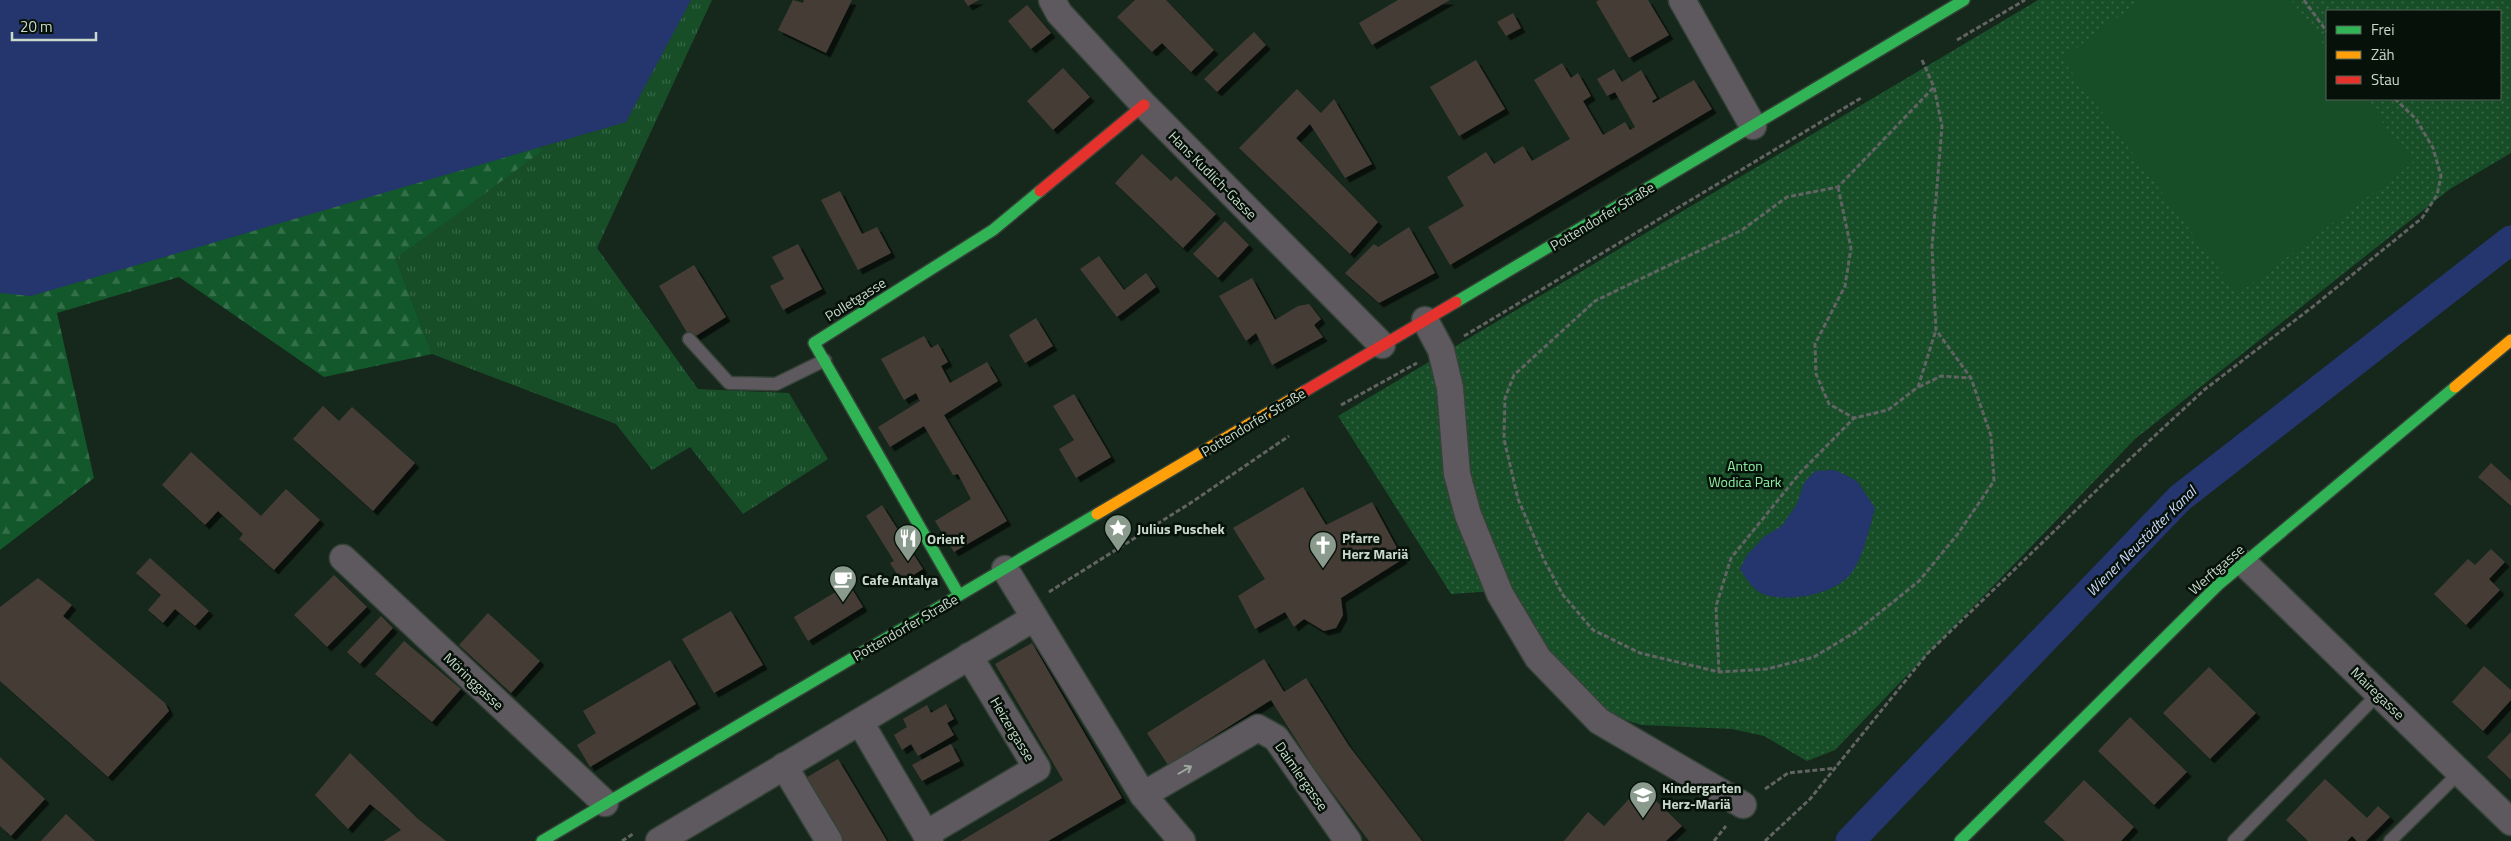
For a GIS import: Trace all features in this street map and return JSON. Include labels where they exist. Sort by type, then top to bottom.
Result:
[{"type":"main road","name":"Pottendorfer Straße","points":[[542,841],[1908,35],[1964,0]]},
{"type":"main road","name":"Polletgasse","points":[[959,596],[814,343],[993,230],[1144,105]]},
{"type":"main road","name":"Werftgasse","points":[[1960,841],[2218,585],[2511,340]]},
{"type":"street","points":[[1682,0],[1753,126]]},
{"type":"street","name":"Hans Kudlich-Gasse","points":[[1061,4],[1144,105],[1382,346]]},
{"type":"street","points":[[1425,320],[1441,350],[1450,388],[1457,474],[1468,515],[1500,594],[1538,658],[1599,721],[1743,806]]},
{"type":"street","name":"Möringgasse","points":[[343,558],[605,803]]},
{"type":"street","name":"Mairegasse","points":[[2245,564],[2511,822]]},
{"type":"street","points":[[1006,568],[1143,795],[1182,841]]},
{"type":"street","points":[[658,838],[860,722],[970,656],[1030,610]]},
{"type":"street","name":"Heizergasse","points":[[860,722],[928,838],[1037,768],[970,656]]},
{"type":"street","name":"Daimlergasse","points":[[1143,795],[1258,728],[1276,738],[1348,841]]},
{"type":"street","points":[[784,766],[829,841]]},
{"type":"lane","points":[[688,339],[729,383],[776,384],[825,360]]},
{"type":"lane","points":[[2234,841],[2379,693]]},
{"type":"lane","points":[[2390,841],[2459,773]]},
{"type":"path","points":[[1948,46],[2025,0]]},
{"type":"path","points":[[2304,0],[2326,31]]},
{"type":"path","points":[[1908,35],[1934,87],[1942,126],[1932,247],[1936,330],[1918,387]]},
{"type":"path","points":[[1914,66],[1931,56]]},
{"type":"path","points":[[1934,87],[1838,187],[1787,197],[1742,230],[1595,301],[1514,375],[1505,398],[1504,439],[1518,499],[1544,560],[1563,596],[1593,630],[1640,653],[1719,672],[1767,669],[1814,657],[1857,631],[1919,581],[1957,535],[1994,481],[1991,436],[1971,378],[1936,330]]},
{"type":"path","points":[[1339,406],[1441,350],[1866,95]]},
{"type":"path","points":[[1764,841],[1810,799],[1926,654],[2111,477],[2204,390],[2316,305],[2422,218],[2436,195],[2441,176],[2433,148],[2420,126],[2396,100]]},
{"type":"path","points":[[1838,187],[1850,248],[1845,286],[1816,344],[1816,374],[1829,404],[1854,418]]},
{"type":"path","points":[[1719,672],[1716,606],[1731,558],[1800,473],[1854,418],[1888,410],[1918,387],[1941,376],[1971,378]]},
{"type":"path","points":[[1030,610],[1046,594],[1184,507],[1292,433]]},
{"type":"path","points":[[622,841],[658,838]]},
{"type":"green space","points":[[0,0],[492,115],[542,151],[396,259],[432,354],[324,377],[179,277],[57,313],[94,478],[0,550]]},
{"type":"green space","points":[[24,0],[712,0],[597,248],[698,389],[789,393],[828,459],[743,514],[690,447],[652,470],[616,424],[432,354],[396,259],[541,151]]},
{"type":"green space","name":"Anton Wodica Park","points":[[2038,0],[2511,0],[2511,153],[2450,189],[2135,439],[1835,750],[1807,761],[1764,736],[1732,729],[1641,725],[1602,712],[1545,653],[1508,590],[1451,594],[1338,416]]},
{"type":"green space","points":[[2141,0],[2291,0],[2326,48],[2326,100],[2366,100],[2413,163],[2238,294],[2062,59]]},
{"type":"water","points":[[0,0],[691,0],[626,122],[31,296],[0,293]]},
{"type":"water","points":[[1835,470],[1857,481],[1875,508],[1865,544],[1854,570],[1841,583],[1808,596],[1773,597],[1756,590],[1740,569],[1747,555],[1765,536],[1782,526],[1797,504],[1804,483],[1815,471]]},
{"type":"building","points":[[793,0],[803,3],[804,0],[852,0],[826,53],[778,30]]},
{"type":"building","points":[[964,0],[979,0],[968,6]]},
{"type":"building","points":[[1135,0],[1166,0],[1214,50],[1191,72],[1162,43],[1152,52],[1117,17]]},
{"type":"building","points":[[1398,0],[1450,0],[1372,45],[1359,23]]},
{"type":"building","points":[[1599,0],[1648,0],[1669,35],[1629,58],[1596,2]]},
{"type":"building","points":[[1027,5],[1051,33],[1031,49],[1008,21]]},
{"type":"building","points":[[1513,13],[1521,28],[1506,36],[1497,22]]},
{"type":"building","points":[[1254,32],[1266,45],[1217,92],[1204,79]]},
{"type":"building","points":[[1476,60],[1505,109],[1459,136],[1430,87]]},
{"type":"building","points":[[1562,63],[1571,78],[1578,73],[1591,96],[1583,101],[1603,135],[1625,122],[1630,130],[1635,127],[1615,92],[1607,96],[1597,79],[1614,69],[1622,82],[1641,70],[1657,98],[1652,101],[1653,103],[1694,80],[1712,109],[1450,265],[1428,227],[1464,206],[1447,177],[1486,152],[1494,164],[1523,146],[1532,161],[1570,139],[1534,80]]},
{"type":"building","points":[[1063,68],[1090,97],[1053,130],[1027,101]]},
{"type":"building","points":[[1297,89],[1321,113],[1334,99],[1372,164],[1345,178],[1310,124],[1296,138],[1378,222],[1350,254],[1239,148]]},
{"type":"building","points":[[1142,154],[1171,181],[1176,176],[1216,214],[1183,248],[1115,183]]},
{"type":"building","points":[[840,191],[862,234],[877,227],[891,253],[858,270],[821,200]]},
{"type":"building","points":[[1225,221],[1249,245],[1218,278],[1193,254]]},
{"type":"building","points":[[1409,227],[1435,273],[1379,303],[1345,273],[1374,244],[1378,247]]},
{"type":"building","points":[[798,244],[822,289],[783,310],[770,286],[784,279],[772,257]]},
{"type":"building","points":[[1099,256],[1124,290],[1146,273],[1156,287],[1117,317],[1080,269]]},
{"type":"building","points":[[694,265],[726,317],[691,339],[659,286]]},
{"type":"building","points":[[1252,278],[1275,320],[1298,306],[1309,304],[1321,319],[1314,325],[1323,337],[1272,365],[1256,333],[1246,341],[1219,296]]},
{"type":"building","points":[[1036,318],[1053,346],[1025,363],[1009,335]]},
{"type":"building","points":[[924,336],[931,348],[938,344],[948,362],[941,366],[950,383],[987,362],[998,381],[944,415],[1007,521],[954,552],[935,521],[971,499],[958,474],[953,475],[924,426],[890,447],[878,427],[920,401],[916,393],[904,400],[881,359]]},
{"type":"building","points":[[1074,394],[1111,457],[1076,478],[1059,449],[1074,440],[1053,406]]},
{"type":"building","points":[[323,406],[339,421],[352,407],[415,463],[373,511],[293,439]]},
{"type":"building","points":[[191,452],[261,516],[286,489],[320,520],[274,570],[239,539],[243,534],[218,511],[205,525],[162,485]]},
{"type":"building","points":[[2491,463],[2511,481],[2511,506],[2478,477]]},
{"type":"building","name":"Pfarre Herz Mariä","points":[[1303,487],[1326,525],[1372,502],[1403,559],[1341,598],[1343,615],[1336,628],[1324,631],[1304,619],[1294,627],[1285,612],[1255,629],[1238,596],[1265,579],[1233,528]]},
{"type":"building","points":[[882,505],[923,569],[902,582],[890,563],[894,561],[866,516]]},
{"type":"building","points":[[2491,549],[2505,562],[2489,579],[2500,590],[2466,625],[2434,594],[2468,559],[2475,565]]},
{"type":"building","points":[[150,558],[209,611],[195,626],[175,609],[163,623],[148,610],[161,595],[136,573]]},
{"type":"building","points":[[334,575],[367,607],[327,647],[294,615]]},
{"type":"building","points":[[38,578],[72,605],[63,616],[165,703],[169,711],[108,777],[0,681],[0,607]]},
{"type":"building","points":[[849,584],[863,607],[808,641],[794,617]]},
{"type":"building","points":[[731,611],[763,665],[714,693],[682,639]]},
{"type":"building","points":[[488,613],[540,661],[511,693],[459,645]]},
{"type":"building","points":[[381,616],[393,628],[360,664],[347,652]]},
{"type":"building","points":[[404,641],[461,689],[432,722],[375,674]]},
{"type":"building","points":[[1032,643],[1122,798],[1048,841],[961,841],[1063,780],[995,664]]},
{"type":"building","points":[[1264,659],[1284,692],[1306,678],[1349,746],[1422,841],[1369,841],[1314,768],[1271,700],[1168,765],[1147,733]]},
{"type":"building","points":[[670,660],[696,704],[590,767],[577,745],[596,733],[583,711]]},
{"type":"building","points":[[2484,666],[2511,690],[2511,700],[2483,731],[2452,702]]},
{"type":"building","points":[[2209,667],[2256,713],[2210,759],[2163,713]]},
{"type":"building","points":[[946,704],[954,719],[947,723],[954,735],[918,756],[911,744],[902,750],[894,735],[907,727],[903,719],[927,705],[931,713]]},
{"type":"building","points":[[2130,717],[2187,772],[2154,805],[2098,751]]},
{"type":"building","points":[[2511,732],[2511,780],[2487,757]]},
{"type":"building","points":[[951,744],[960,761],[922,781],[912,765]]},
{"type":"building","points":[[350,753],[418,819],[446,841],[384,841],[401,830],[370,804],[348,829],[315,795]]},
{"type":"building","points":[[0,757],[45,799],[11,836],[0,826]]},
{"type":"building","points":[[838,759],[887,841],[841,841],[804,779]]},
{"type":"building","points":[[2325,779],[2367,818],[2378,806],[2390,817],[2366,841],[2357,841],[2352,836],[2347,841],[2308,841],[2286,820]]},
{"type":"building","points":[[2084,780],[2134,827],[2121,841],[2065,841],[2044,822]]},
{"type":"building","name":"Kindergarten Herz-Mariä","points":[[1641,786],[1682,826],[1666,841],[1564,841],[1588,812],[1604,826]]},
{"type":"building","points":[[66,814],[95,841],[41,841]]},
{"type":"waterway","name":"Wiener Neustädter Kanal","points":[[1850,841],[2180,498],[2511,240]]},
{"type":"traffic: fast","points":[[1456,302],[1964,0]]},
{"type":"traffic: fast","points":[[959,595],[814,343],[993,230],[1040,191]]},
{"type":"traffic: fast","points":[[1960,841],[2218,585],[2455,387]]},
{"type":"traffic: fast","points":[[542,841],[1097,514]]},
{"type":"traffic: slow","points":[[2455,387],[2511,340]]},
{"type":"traffic: slow","points":[[1097,514],[1305,391]]},
{"type":"traffic: jam","points":[[1040,191],[1144,105]]},
{"type":"traffic: jam","points":[[1305,391],[1456,302]]},
{"type":"place","name":"Julius Puschek","points":[[1118,552]]},
{"type":"place","name":"Orient","points":[[908,562]]},
{"type":"place","name":"Pfarre Herz Mariä","points":[[1323,569]]},
{"type":"place","name":"Cafe Antalya","points":[[843,603]]},
{"type":"place","name":"Kindergarten Herz-Mariä","points":[[1643,819]]}]
